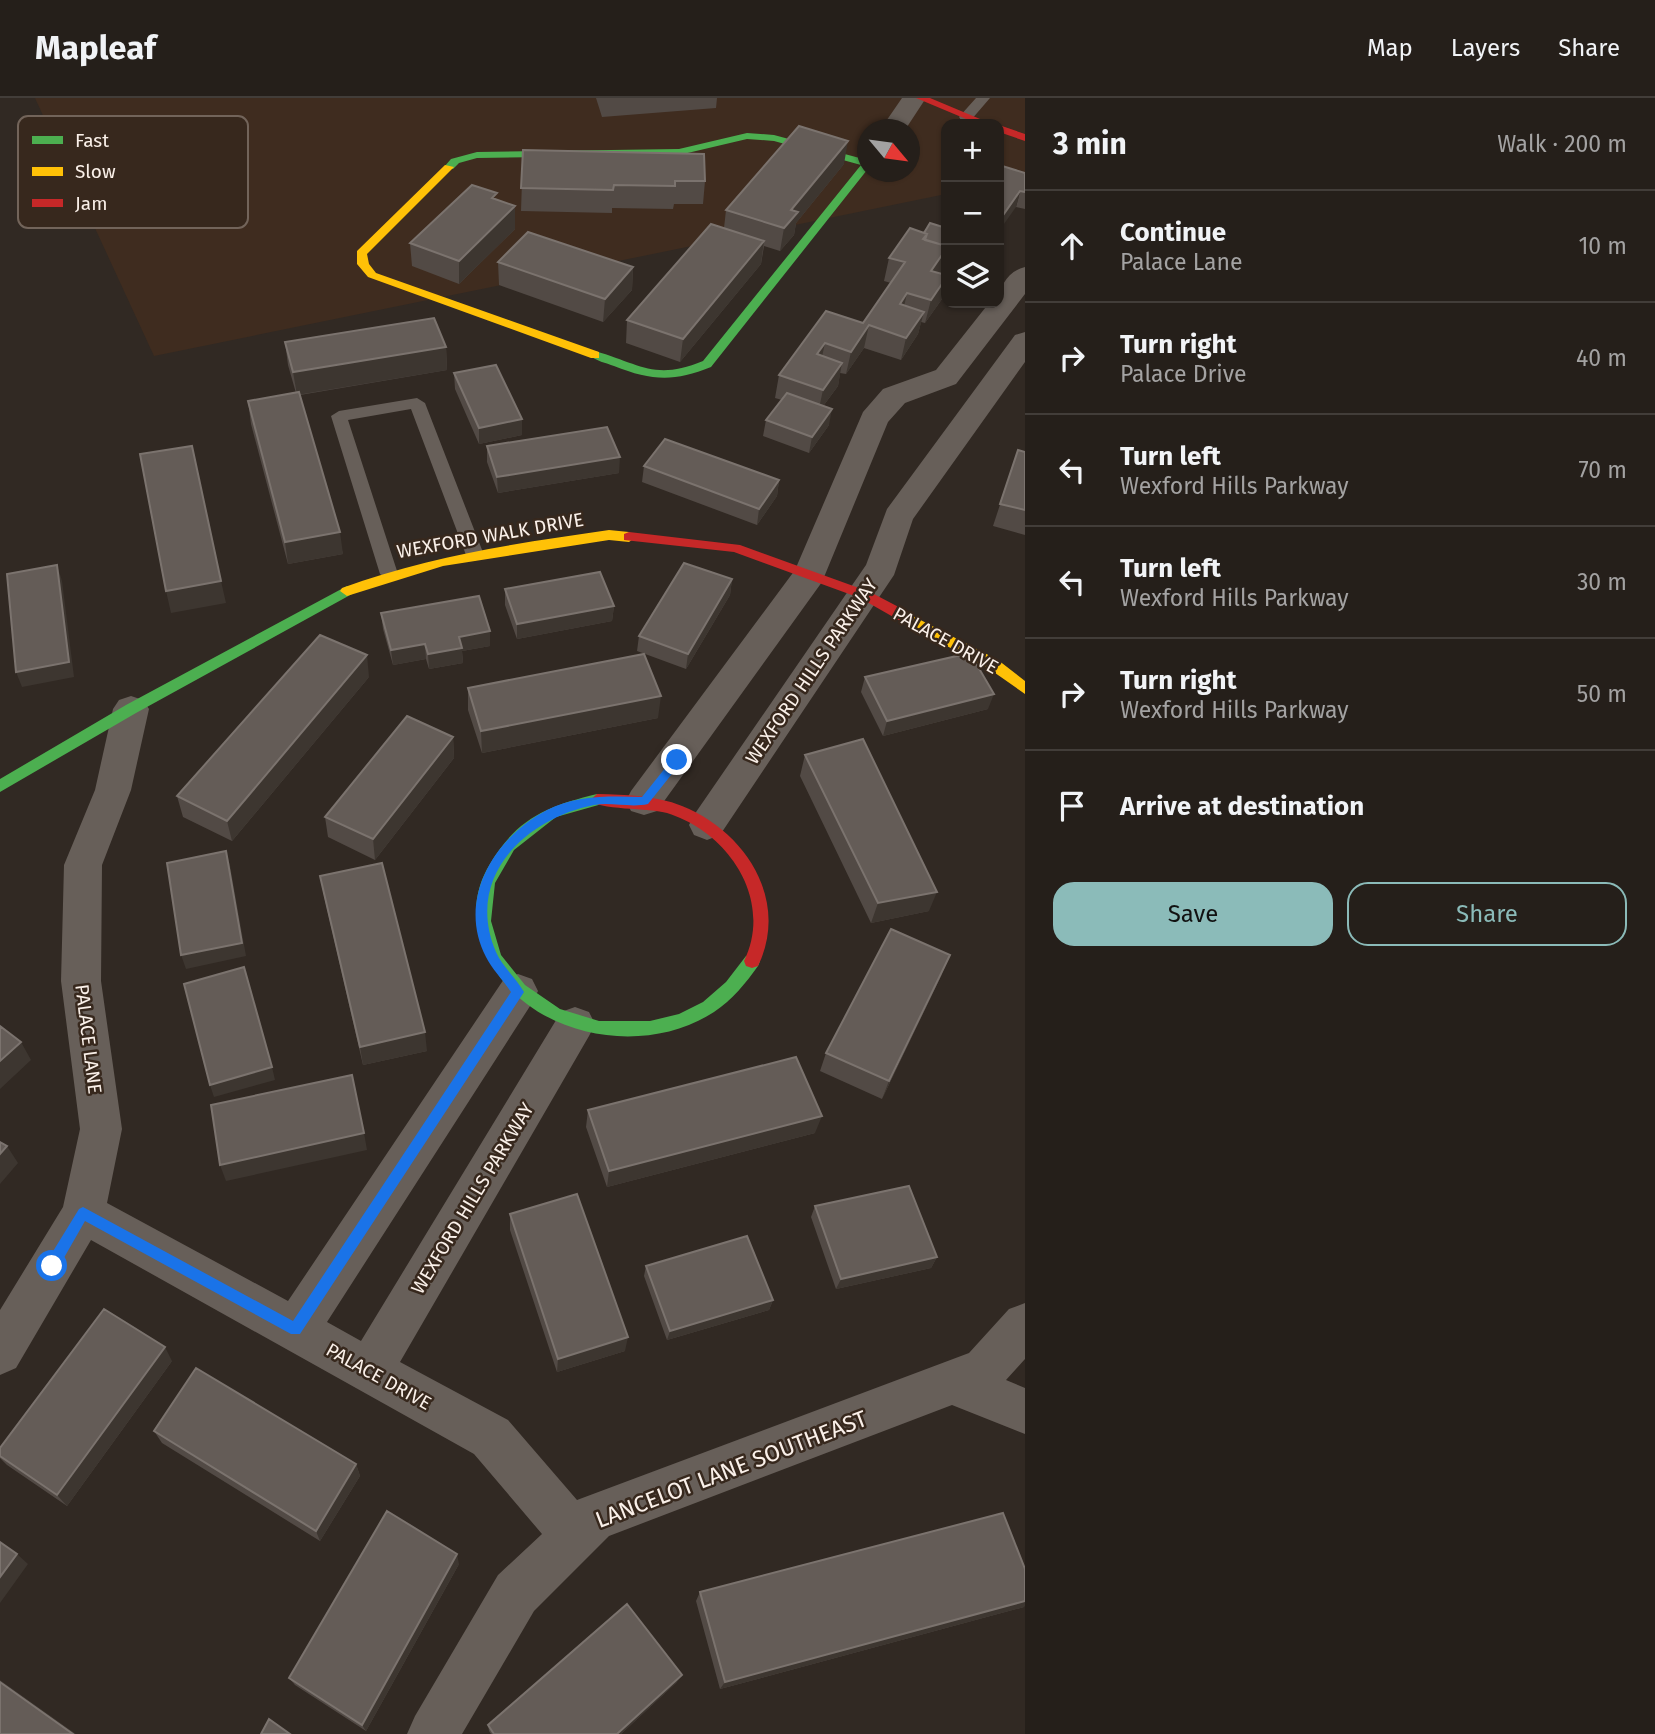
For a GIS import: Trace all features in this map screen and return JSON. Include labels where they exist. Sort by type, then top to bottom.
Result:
[{"type":"street","points":[[900,119],[914,98]]},
{"type":"street","points":[[921,98],[972,119]]},
{"type":"street","points":[[1004,130],[1025,138]]},
{"type":"street","points":[[747,136],[774,138],[867,164],[706,364],[683,376],[657,377],[566,347],[372,275],[363,264],[361,253],[455,160],[477,155],[679,152],[747,136]]},
{"type":"street","points":[[644,801],[677,760],[810,575],[874,419],[894,396],[946,377],[1013,309],[1025,275]]},
{"type":"street","name":"WEXFORD HILLS PARKWAY","points":[[707,825],[882,567],[898,517],[1025,341]]},
{"type":"street","name":"WEXFORD WALK DRIVE","points":[[0,786],[131,709],[331,598],[389,574],[475,555],[609,535],[735,548],[864,595]]},
{"type":"street","name":"PALACE DRIVE","points":[[864,595],[993,664],[1025,689]]},
{"type":"street","name":"PALACE LANE","points":[[0,1352],[83,1213],[101,1129],[81,981],[83,865],[113,790],[131,709]]},
{"type":"street","points":[[597,800],[644,801],[677,810],[707,825],[743,859],[761,903],[758,949],[733,991],[688,1021],[632,1032],[575,1024],[544,1010],[518,992],[491,954],[481,912],[489,872],[514,837],[552,813],[597,800]]},
{"type":"street","points":[[296,1329],[518,992]]},
{"type":"street","name":"WEXFORD HILLS PARKWAY","points":[[369,1371],[575,1024]]},
{"type":"street","name":"PALACE DRIVE","points":[[83,1213],[491,1437],[575,1535]]},
{"type":"street","name":"LANCELOT LANE SOUTHEAST","points":[[433,1734],[516,1593],[593,1518],[955,1383],[984,1370],[1025,1325]]},
{"type":"street","points":[[955,1383],[1025,1411]]},
{"type":"lane","points":[[966,117],[983,98]]},
{"type":"lane","points":[[389,574],[339,416],[417,403],[475,555]]},
{"type":"shaded area","points":[[35,98],[1025,98],[1025,178],[1004,183],[1004,119],[941,119],[941,195],[154,356],[95,228],[248,228],[248,116],[43,116]]},
{"type":"building","points":[[799,126],[848,141],[791,210],[798,212],[784,228],[726,210]]},
{"type":"building","points":[[523,150],[704,154],[705,181],[675,181],[675,186],[614,185],[613,190],[521,188]]},
{"type":"building","points":[[1004,167],[1025,173],[1025,192],[1020,191],[1004,214]]},
{"type":"building","points":[[472,185],[497,193],[492,198],[515,206],[459,261],[410,243]]},
{"type":"building","points":[[930,223],[941,226],[941,245],[925,240],[927,234],[924,233]]},
{"type":"building","points":[[711,224],[764,241],[683,339],[627,320]]},
{"type":"building","points":[[910,228],[927,234],[923,239],[941,244],[941,256],[931,271],[941,274],[941,285],[931,300],[907,293],[900,304],[924,312],[906,338],[869,325],[851,352],[825,343],[817,354],[842,363],[823,390],[779,375],[826,311],[863,323],[905,262],[889,258]]},
{"type":"building","points":[[528,232],[633,267],[605,299],[498,262]]},
{"type":"building","points":[[434,318],[446,347],[293,372],[285,342]]},
{"type":"building","points":[[496,365],[522,419],[479,428],[454,373]]},
{"type":"building","points":[[299,392],[340,532],[285,542],[248,401]]},
{"type":"building","points":[[787,393],[832,409],[812,437],[766,420]]},
{"type":"building","points":[[607,427],[620,457],[497,477],[487,446]]},
{"type":"building","points":[[665,439],[779,480],[759,509],[644,466]]},
{"type":"building","points":[[192,446],[221,581],[166,591],[140,454]]},
{"type":"building","points":[[1018,450],[1025,452],[1025,510],[1000,504]]},
{"type":"building","points":[[684,563],[732,579],[688,654],[639,636]]},
{"type":"building","points":[[57,565],[69,662],[16,672],[7,574]]},
{"type":"building","points":[[600,572],[614,606],[517,624],[505,589]]},
{"type":"building","points":[[479,596],[490,631],[459,637],[462,648],[428,654],[425,644],[391,650],[381,613]]},
{"type":"building","points":[[320,635],[367,655],[227,821],[177,796]]},
{"type":"building","points":[[970,653],[994,694],[887,721],[865,677]]},
{"type":"building","points":[[644,654],[661,696],[481,731],[468,688]]},
{"type":"building","points":[[407,716],[453,737],[373,839],[325,817]]},
{"type":"building","points":[[863,739],[937,892],[878,903],[805,755]]},
{"type":"building","points":[[226,851],[242,943],[181,955],[167,863]]},
{"type":"building","points":[[382,863],[425,1032],[360,1047],[320,876]]},
{"type":"building","points":[[891,929],[950,955],[889,1081],[826,1053]]},
{"type":"building","points":[[244,967],[272,1067],[210,1085],[184,984]]},
{"type":"building","points":[[0,1026],[21,1042],[0,1061]]},
{"type":"building","points":[[796,1057],[822,1116],[609,1171],[588,1110]]},
{"type":"building","points":[[352,1075],[364,1133],[220,1165],[211,1105]]},
{"type":"building","points":[[0,1142],[7,1146],[0,1154]]},
{"type":"building","points":[[909,1186],[937,1257],[841,1279],[815,1206]]},
{"type":"building","points":[[577,1194],[628,1337],[558,1359],[510,1214]]},
{"type":"building","points":[[747,1236],[773,1300],[670,1331],[646,1266]]},
{"type":"building","points":[[104,1309],[165,1347],[57,1495],[0,1456],[0,1448]]},
{"type":"building","points":[[196,1368],[356,1464],[316,1531],[154,1431]]},
{"type":"building","points":[[387,1511],[457,1554],[362,1725],[289,1678]]},
{"type":"building","points":[[1003,1513],[1025,1569],[1025,1601],[725,1682],[700,1592]]},
{"type":"building","points":[[0,1542],[17,1554],[0,1577]]},
{"type":"building","points":[[627,1604],[682,1675],[617,1734],[494,1734],[488,1725]]},
{"type":"building","points":[[0,1682],[73,1734],[0,1734]]},
{"type":"building","points":[[269,1719],[290,1734],[261,1734]]},
{"type":"traffic: fast","points":[[449,167],[455,161],[477,155],[679,152],[747,136],[774,138],[857,160]]},
{"type":"traffic: fast","points":[[595,355],[638,371],[663,375],[676,375],[707,364],[857,176]]},
{"type":"traffic: fast","points":[[0,786],[131,709],[347,591]]},
{"type":"traffic: fast","points":[[597,800],[568,806],[551,813],[509,846],[487,883],[483,921],[494,958],[519,990],[555,1015],[599,1028],[650,1028],[682,1020],[709,1006],[732,987],[752,961]]},
{"type":"traffic: slow","points":[[449,167],[361,253],[363,264],[372,275],[595,355]]},
{"type":"traffic: slow","points":[[347,591],[378,579],[476,555],[609,535],[629,537]]},
{"type":"traffic: slow","points":[[907,618],[993,664],[1025,689]]},
{"type":"traffic: jam","points":[[921,98],[974,119]]},
{"type":"traffic: jam","points":[[1004,130],[1025,138]]},
{"type":"traffic: jam","points":[[629,537],[735,548],[865,595],[907,618]]},
{"type":"traffic: jam","points":[[597,800],[648,803],[677,810],[705,825],[731,846],[750,873],[761,903],[757,946],[752,961]]},
{"type":"route","points":[[52,1266],[83,1213],[296,1329],[518,992],[491,954],[481,912],[489,872],[514,837],[552,813],[597,800],[644,801],[677,760]]}]
